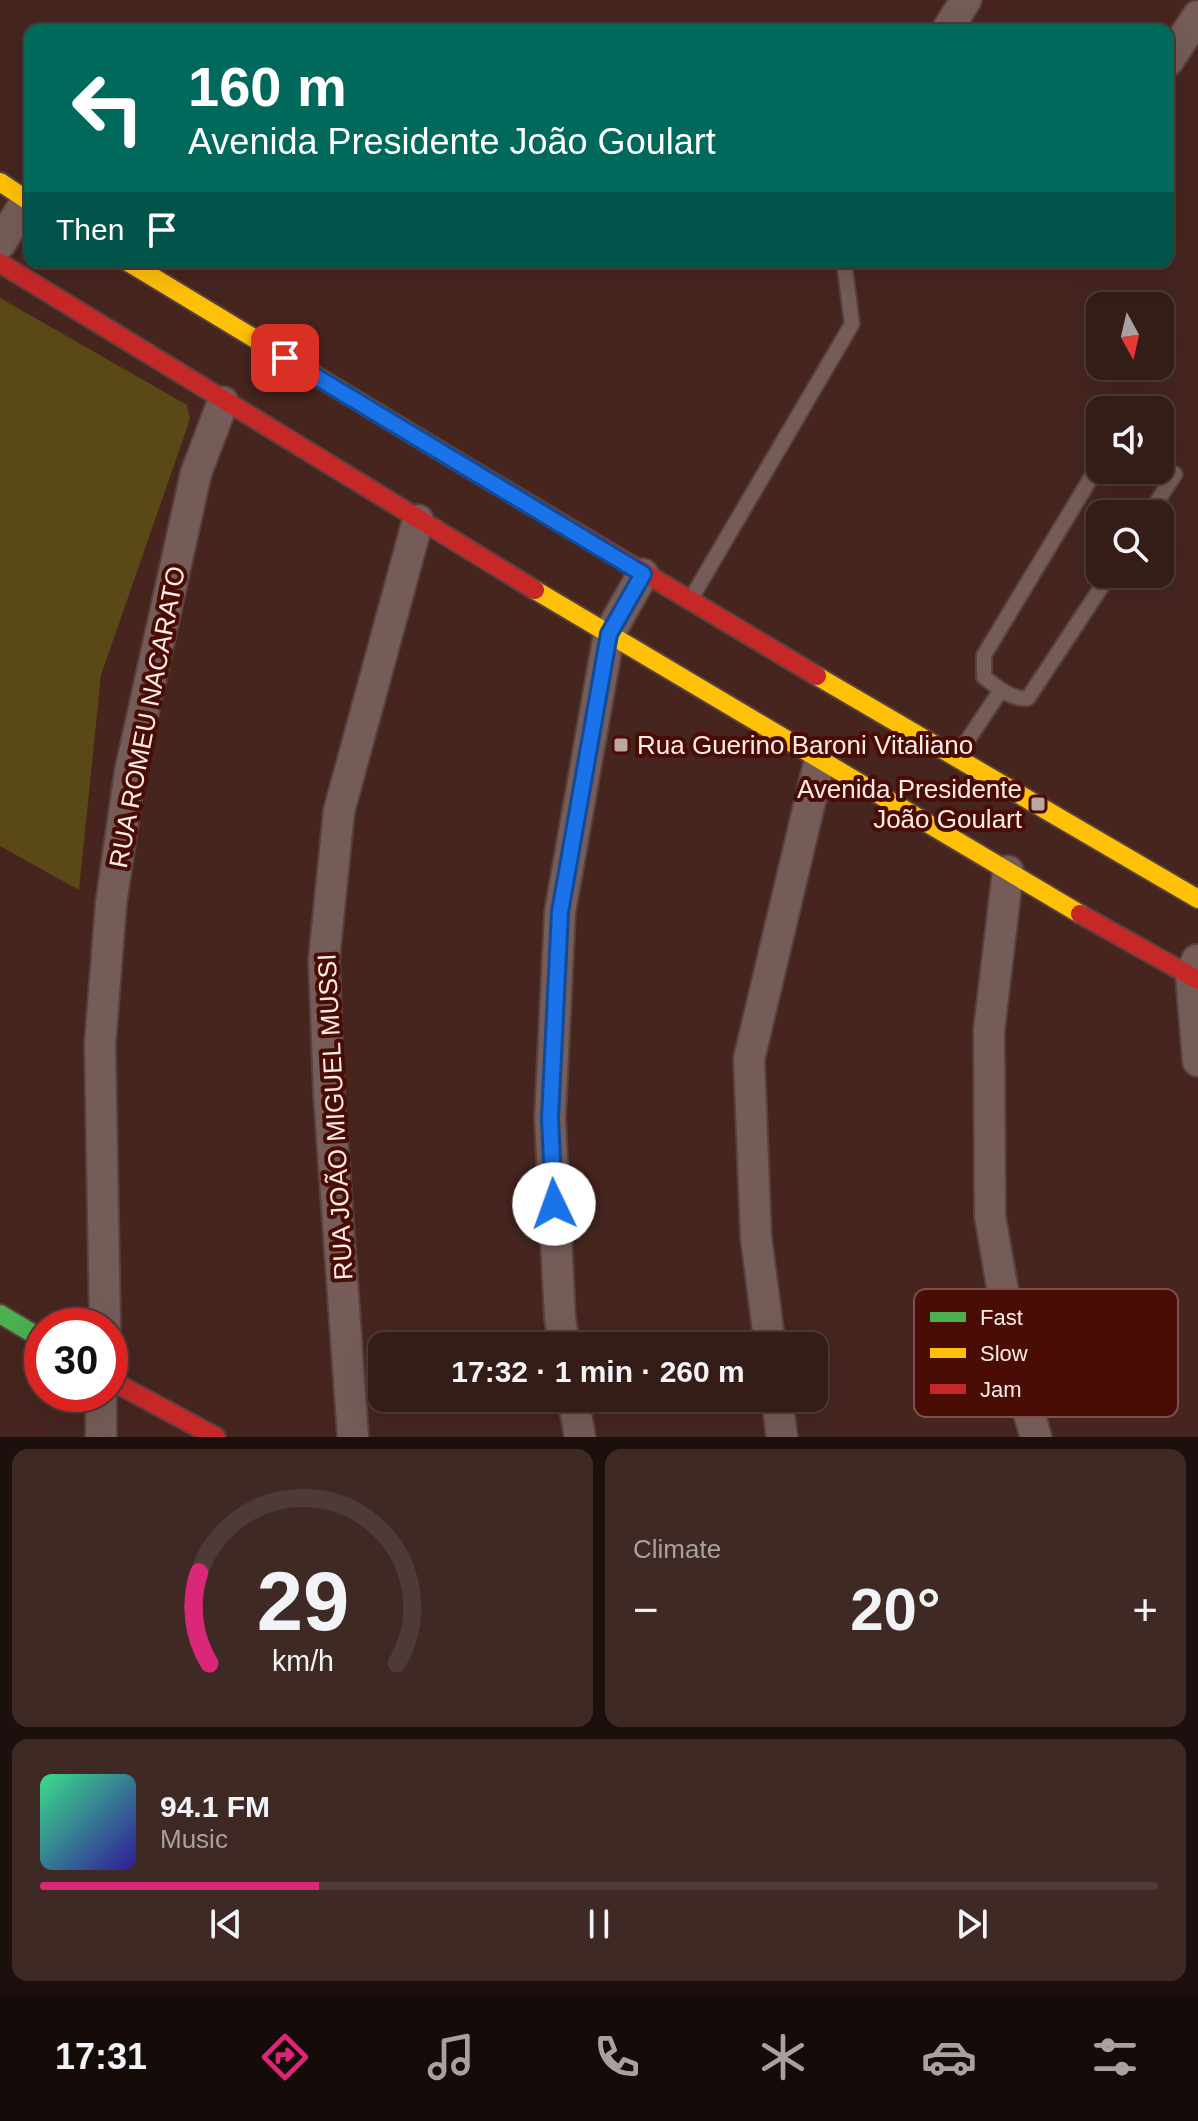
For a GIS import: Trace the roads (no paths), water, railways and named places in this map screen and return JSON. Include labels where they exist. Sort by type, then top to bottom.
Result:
[{"type":"street","points":[[951,24],[966,0]]},
{"type":"street","points":[[1174,52],[1198,16]]},
{"type":"street","points":[[0,182],[24,198]]},
{"type":"street","points":[[0,244],[24,207]]},
{"type":"street","points":[[0,263],[418,520],[1143,951],[1196,971],[1198,1061]]},
{"type":"street","points":[[138,268],[643,574],[1198,899]]},
{"type":"street","name":"RUA ROMEU NACARATO","points":[[105,1308],[100,1044],[111,904],[130,772],[193,488],[223,402]]},
{"type":"street","name":"RUA JOÃO MIGUEL MUSSI","points":[[353,1437],[329,1094],[324,959],[339,811],[418,520]]},
{"type":"street","points":[[562,1332],[550,1118],[560,912],[609,634],[643,574]]},
{"type":"street","points":[[768,1332],[756,1237],[749,1059],[820,759]]},
{"type":"street","points":[[1003,1289],[990,1216],[989,1030],[1008,871]]},
{"type":"street","points":[[0,1314],[24,1328]]},
{"type":"street","points":[[128,1390],[216,1437]]},
{"type":"street","points":[[101,1412],[101,1437]]},
{"type":"street","points":[[576,1412],[580,1437]]},
{"type":"street","points":[[779,1412],[782,1437]]},
{"type":"street","points":[[1030,1417],[1036,1437]]},
{"type":"lane","points":[[690,601],[852,324],[845,268]]},
{"type":"lane","points":[[1158,500],[1175,474]]},
{"type":"lane","points":[[1087,484],[984,655],[984,677],[1001,690],[1023,700],[1034,693],[1101,588]]},
{"type":"lane","points":[[957,757],[1001,690]]},
{"type":"place","name":"Rua Guerino Baroni Vitaliano","points":[[621,745]]},
{"type":"place","name":"Avenida Presidente João Goulart","points":[[1038,804]]}]
